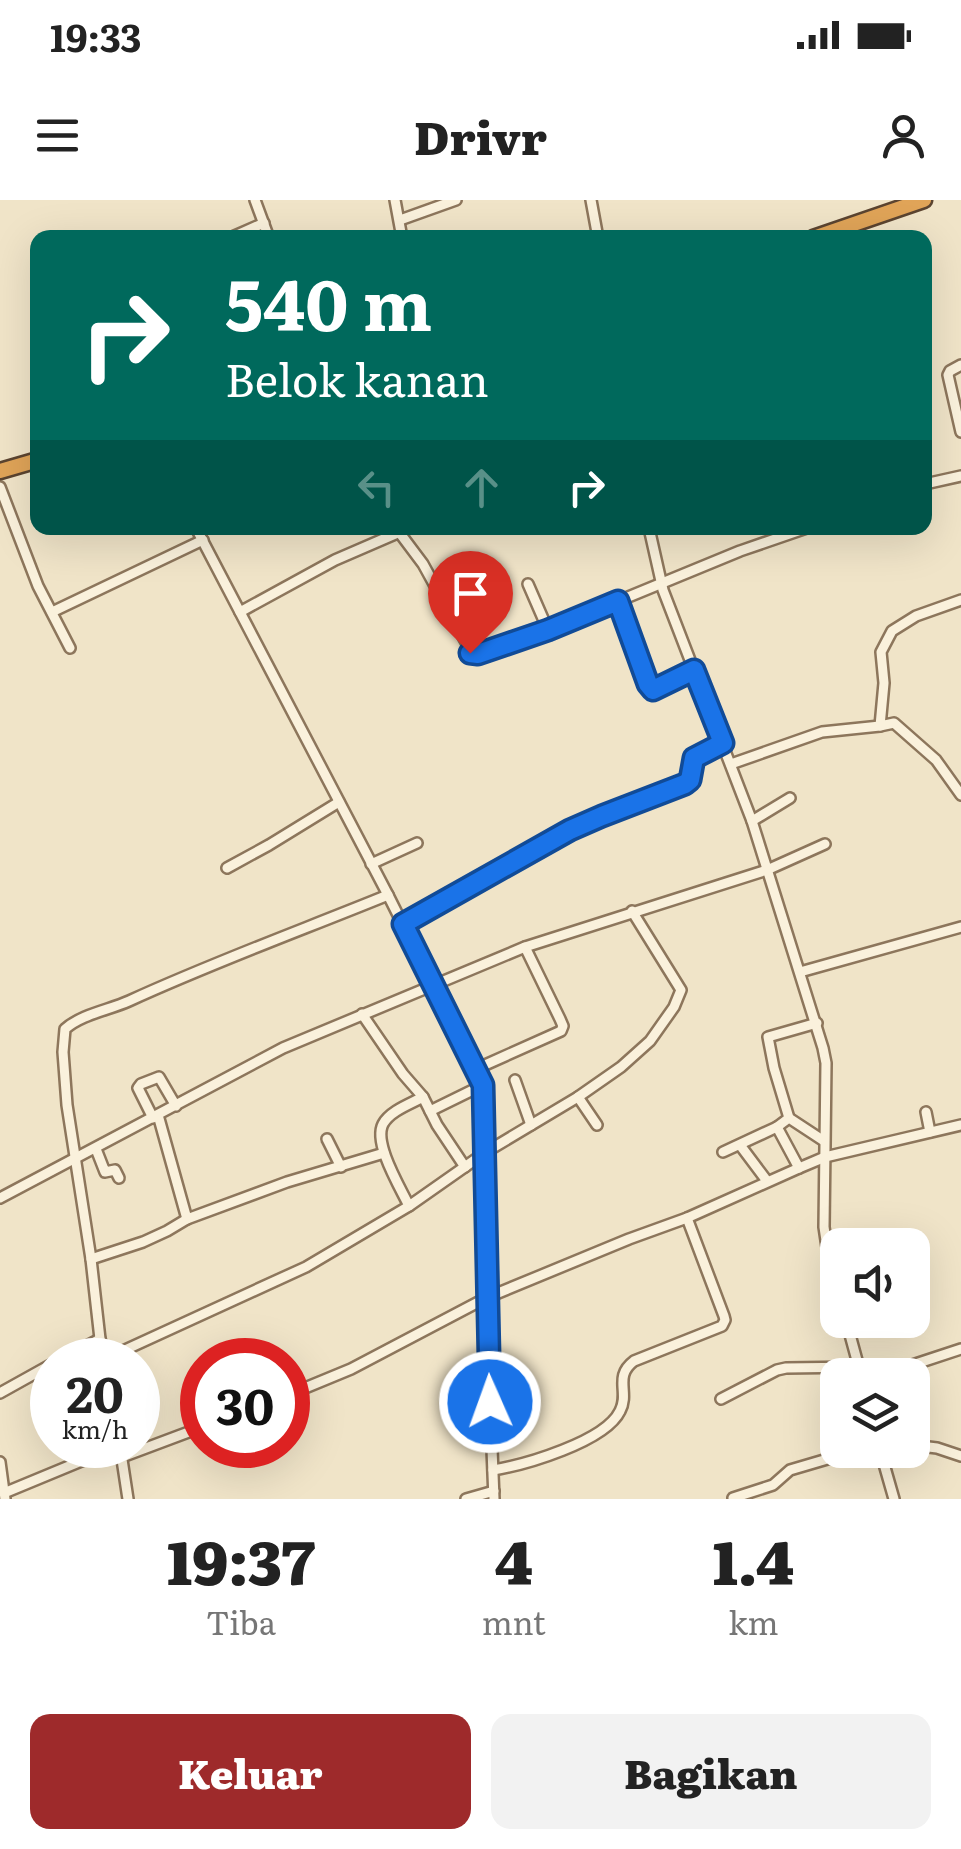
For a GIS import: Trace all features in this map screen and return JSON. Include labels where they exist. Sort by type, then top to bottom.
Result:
[{"type":"highway","points":[[856,230],[924,200]]},
{"type":"highway","points":[[0,471],[30,462]]},
{"type":"street","points":[[255,200],[266,230]]},
{"type":"street","points":[[395,200],[401,230]]},
{"type":"street","points":[[400,220],[456,200]]},
{"type":"street","points":[[592,200],[597,230]]},
{"type":"street","points":[[248,230],[264,223]]},
{"type":"street","points":[[961,365],[948,375],[961,432]]},
{"type":"street","points":[[932,482],[961,476]]},
{"type":"street","points":[[0,486],[38,586],[70,648]]},
{"type":"street","points":[[0,522],[14,519]]},
{"type":"street","points":[[200,535],[483,1085],[494,1495],[466,1499]]},
{"type":"street","points":[[240,612],[389,535]]},
{"type":"street","points":[[406,535],[470,653],[478,654],[548,630],[776,535]]},
{"type":"street","points":[[651,535],[661,584],[752,821],[826,1062],[824,1228]]},
{"type":"street","points":[[52,612],[203,540]]},
{"type":"street","points":[[528,584],[548,630]]},
{"type":"street","points":[[880,726],[882,652],[892,631],[916,616],[961,600]]},
{"type":"street","points":[[618,601],[653,690],[694,670]]},
{"type":"street","points":[[732,764],[822,732],[894,723],[943,768],[961,795]]},
{"type":"street","points":[[403,924],[570,830],[685,784],[690,780],[694,758],[723,743]]},
{"type":"street","points":[[752,821],[790,798]]},
{"type":"street","points":[[228,868],[339,802]]},
{"type":"street","points":[[371,864],[417,843]]},
{"type":"street","points":[[0,1198],[272,1053],[362,1014],[525,947],[767,870],[825,844]]},
{"type":"street","points":[[100,1338],[63,1070],[64,1035],[70,1025],[388,896]]},
{"type":"street","points":[[153,1338],[306,1267],[578,1097],[640,1050],[650,1041],[681,990],[632,911]]},
{"type":"street","points":[[800,972],[961,927]]},
{"type":"street","points":[[476,1068],[561,1032],[563,1026],[525,947]]},
{"type":"street","points":[[362,1014],[422,1097],[465,1167]]},
{"type":"street","points":[[816,1023],[768,1036],[789,1118],[824,1142]]},
{"type":"street","points":[[176,1106],[159,1077],[138,1088],[156,1116],[187,1219]]},
{"type":"street","points":[[514,1080],[530,1124]]},
{"type":"street","points":[[430,1110],[483,1085]]},
{"type":"street","points":[[409,1206],[380,1136],[390,1116],[422,1097]]},
{"type":"street","points":[[578,1097],[597,1125]]},
{"type":"street","points":[[926,1112],[930,1132]]},
{"type":"street","points":[[723,1152],[789,1118]]},
{"type":"street","points":[[310,1385],[350,1369],[486,1298],[687,1218],[826,1157],[961,1125]]},
{"type":"street","points":[[778,1127],[799,1168]]},
{"type":"street","points":[[327,1139],[341,1167]]},
{"type":"street","points":[[740,1144],[766,1181]]},
{"type":"street","points":[[96,1149],[105,1172],[115,1170],[119,1178]]},
{"type":"street","points":[[92,1259],[143,1242],[187,1219],[384,1152]]},
{"type":"street","points":[[493,1470],[531,1462],[600,1431],[620,1411],[626,1367],[722,1326],[724,1316],[687,1218]]},
{"type":"street","points":[[930,1359],[961,1349]]},
{"type":"street","points":[[721,1399],[786,1368],[820,1369]]},
{"type":"street","points":[[0,1393],[30,1376]]},
{"type":"street","points":[[930,1447],[961,1456]]},
{"type":"street","points":[[734,1498],[770,1487],[790,1470],[820,1461]]},
{"type":"street","points":[[0,1462],[5,1496],[68,1468]]},
{"type":"street","points":[[124,1468],[128,1499]]},
{"type":"street","points":[[885,1468],[894,1499]]},
{"type":"route","points":[[470,653],[478,654],[548,630],[618,601],[648,684],[653,690],[694,670],[723,743],[694,758],[690,780],[685,784],[570,830],[403,924],[483,1085],[490,1402]]}]
